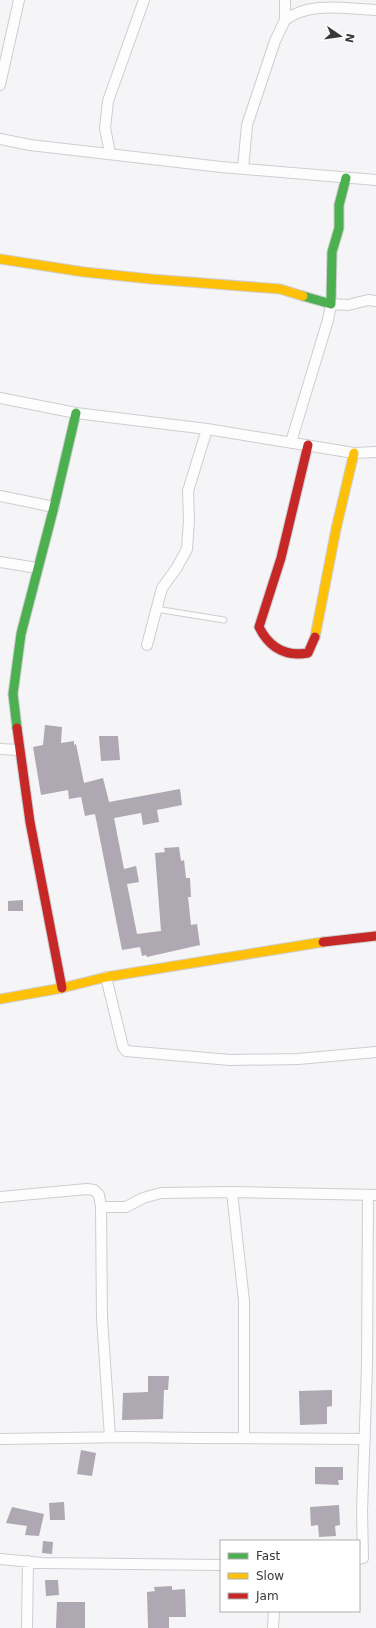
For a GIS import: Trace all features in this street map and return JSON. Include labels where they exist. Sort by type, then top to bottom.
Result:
[{"type":"street","points":[[0,85],[19,0]]},
{"type":"street","points":[[110,153],[105,128],[108,101],[144,0]]},
{"type":"street","points":[[285,0],[285,20]]},
{"type":"street","points":[[243,168],[247,125],[275,41],[285,20],[292,14],[324,7],[376,10]]},
{"type":"street","points":[[0,139],[30,145],[243,168],[376,180]]},
{"type":"street","points":[[291,442],[328,320],[331,304],[332,252],[339,228],[339,205],[346,178]]},
{"type":"street","points":[[0,259],[84,272],[280,289],[331,304],[348,304],[368,300],[376,301]]},
{"type":"street","points":[[0,398],[76,413],[207,429],[354,453],[376,452]]},
{"type":"street","points":[[62,988],[32,829],[19,750],[13,694],[21,634],[54,507],[76,413]]},
{"type":"street","points":[[146,645],[162,588],[176,570],[187,549],[189,520],[188,490],[207,429]]},
{"type":"street","points":[[308,446],[281,558],[259,627],[266,640],[284,652],[301,655],[308,653],[315,640],[336,528],[354,453]]},
{"type":"street","points":[[0,496],[54,507]]},
{"type":"street","points":[[0,562],[37,568]]},
{"type":"street","points":[[0,750],[19,750]]},
{"type":"street","points":[[0,999],[62,988],[106,977],[323,942],[376,936]]},
{"type":"street","points":[[106,977],[123,1047],[126,1051],[230,1060],[298,1059],[376,1052]]},
{"type":"street","points":[[0,1198],[88,1189],[94,1190],[99,1195],[101,1207],[102,1318],[110,1437]]},
{"type":"street","points":[[232,1192],[244,1301],[244,1438]]},
{"type":"street","points":[[101,1207],[126,1207],[143,1198],[161,1193],[232,1192],[372,1195],[362,1511],[363,1558],[360,1559]]},
{"type":"street","points":[[0,1439],[110,1437],[365,1439]]},
{"type":"street","points":[[0,1559],[28,1561],[220,1565]]},
{"type":"street","points":[[27,1628],[28,1561]]},
{"type":"street","points":[[274,1612],[274,1628]]},
{"type":"lane","points":[[156,609],[224,620]]},
{"type":"building","points":[[45,725],[62,727],[61,743],[74,741],[74,745],[76,744],[84,783],[103,778],[109,802],[180,789],[182,805],[157,810],[159,822],[143,825],[141,813],[114,818],[124,869],[136,866],[139,882],[127,884],[137,934],[161,931],[155,853],[165,852],[164,848],[179,847],[181,861],[184,860],[186,878],[190,878],[191,897],[188,897],[191,925],[197,924],[200,945],[147,957],[146,955],[142,956],[140,947],[122,950],[95,814],[85,816],[81,797],[69,799],[68,790],[41,795],[33,747],[43,745]]},
{"type":"building","points":[[99,736],[118,736],[120,760],[101,761]]},
{"type":"building","points":[[23,900],[23,911],[8,911],[8,901]]},
{"type":"building","points":[[148,1376],[169,1376],[168,1390],[164,1390],[163,1419],[122,1420],[123,1393],[148,1392]]},
{"type":"building","points":[[332,1390],[332,1406],[327,1407],[327,1424],[300,1425],[299,1391]]},
{"type":"building","points":[[81,1450],[96,1453],[92,1476],[77,1474]]},
{"type":"building","points":[[315,1467],[343,1467],[343,1480],[338,1480],[339,1485],[315,1484]]},
{"type":"building","points":[[64,1502],[65,1520],[50,1520],[49,1503]]},
{"type":"building","points":[[339,1505],[340,1525],[335,1526],[336,1536],[319,1537],[318,1525],[311,1526],[310,1507]]},
{"type":"building","points":[[12,1507],[44,1514],[39,1536],[25,1535],[27,1526],[6,1523]]},
{"type":"building","points":[[43,1541],[53,1542],[52,1554],[42,1553]]},
{"type":"building","points":[[45,1580],[58,1580],[59,1595],[46,1596]]},
{"type":"building","points":[[172,1586],[172,1590],[185,1589],[186,1617],[169,1617],[169,1628],[148,1628],[147,1592],[155,1591],[154,1587]]},
{"type":"building","points":[[57,1602],[85,1602],[85,1628],[56,1628]]},
{"type":"traffic: fast","points":[[303,296],[331,304],[332,252],[339,228],[339,205],[346,178]]},
{"type":"traffic: fast","points":[[17,728],[13,694],[21,634],[54,507],[76,413]]},
{"type":"traffic: slow","points":[[0,259],[84,272],[280,289],[303,296]]},
{"type":"traffic: slow","points":[[315,637],[336,529],[354,453]]},
{"type":"traffic: slow","points":[[0,999],[62,988],[106,977],[323,942]]},
{"type":"traffic: jam","points":[[308,445],[281,558],[259,627],[273,645],[285,652],[300,654],[308,653],[315,637]]},
{"type":"traffic: jam","points":[[17,728],[30,822],[62,988]]},
{"type":"traffic: jam","points":[[323,942],[376,936]]}]
